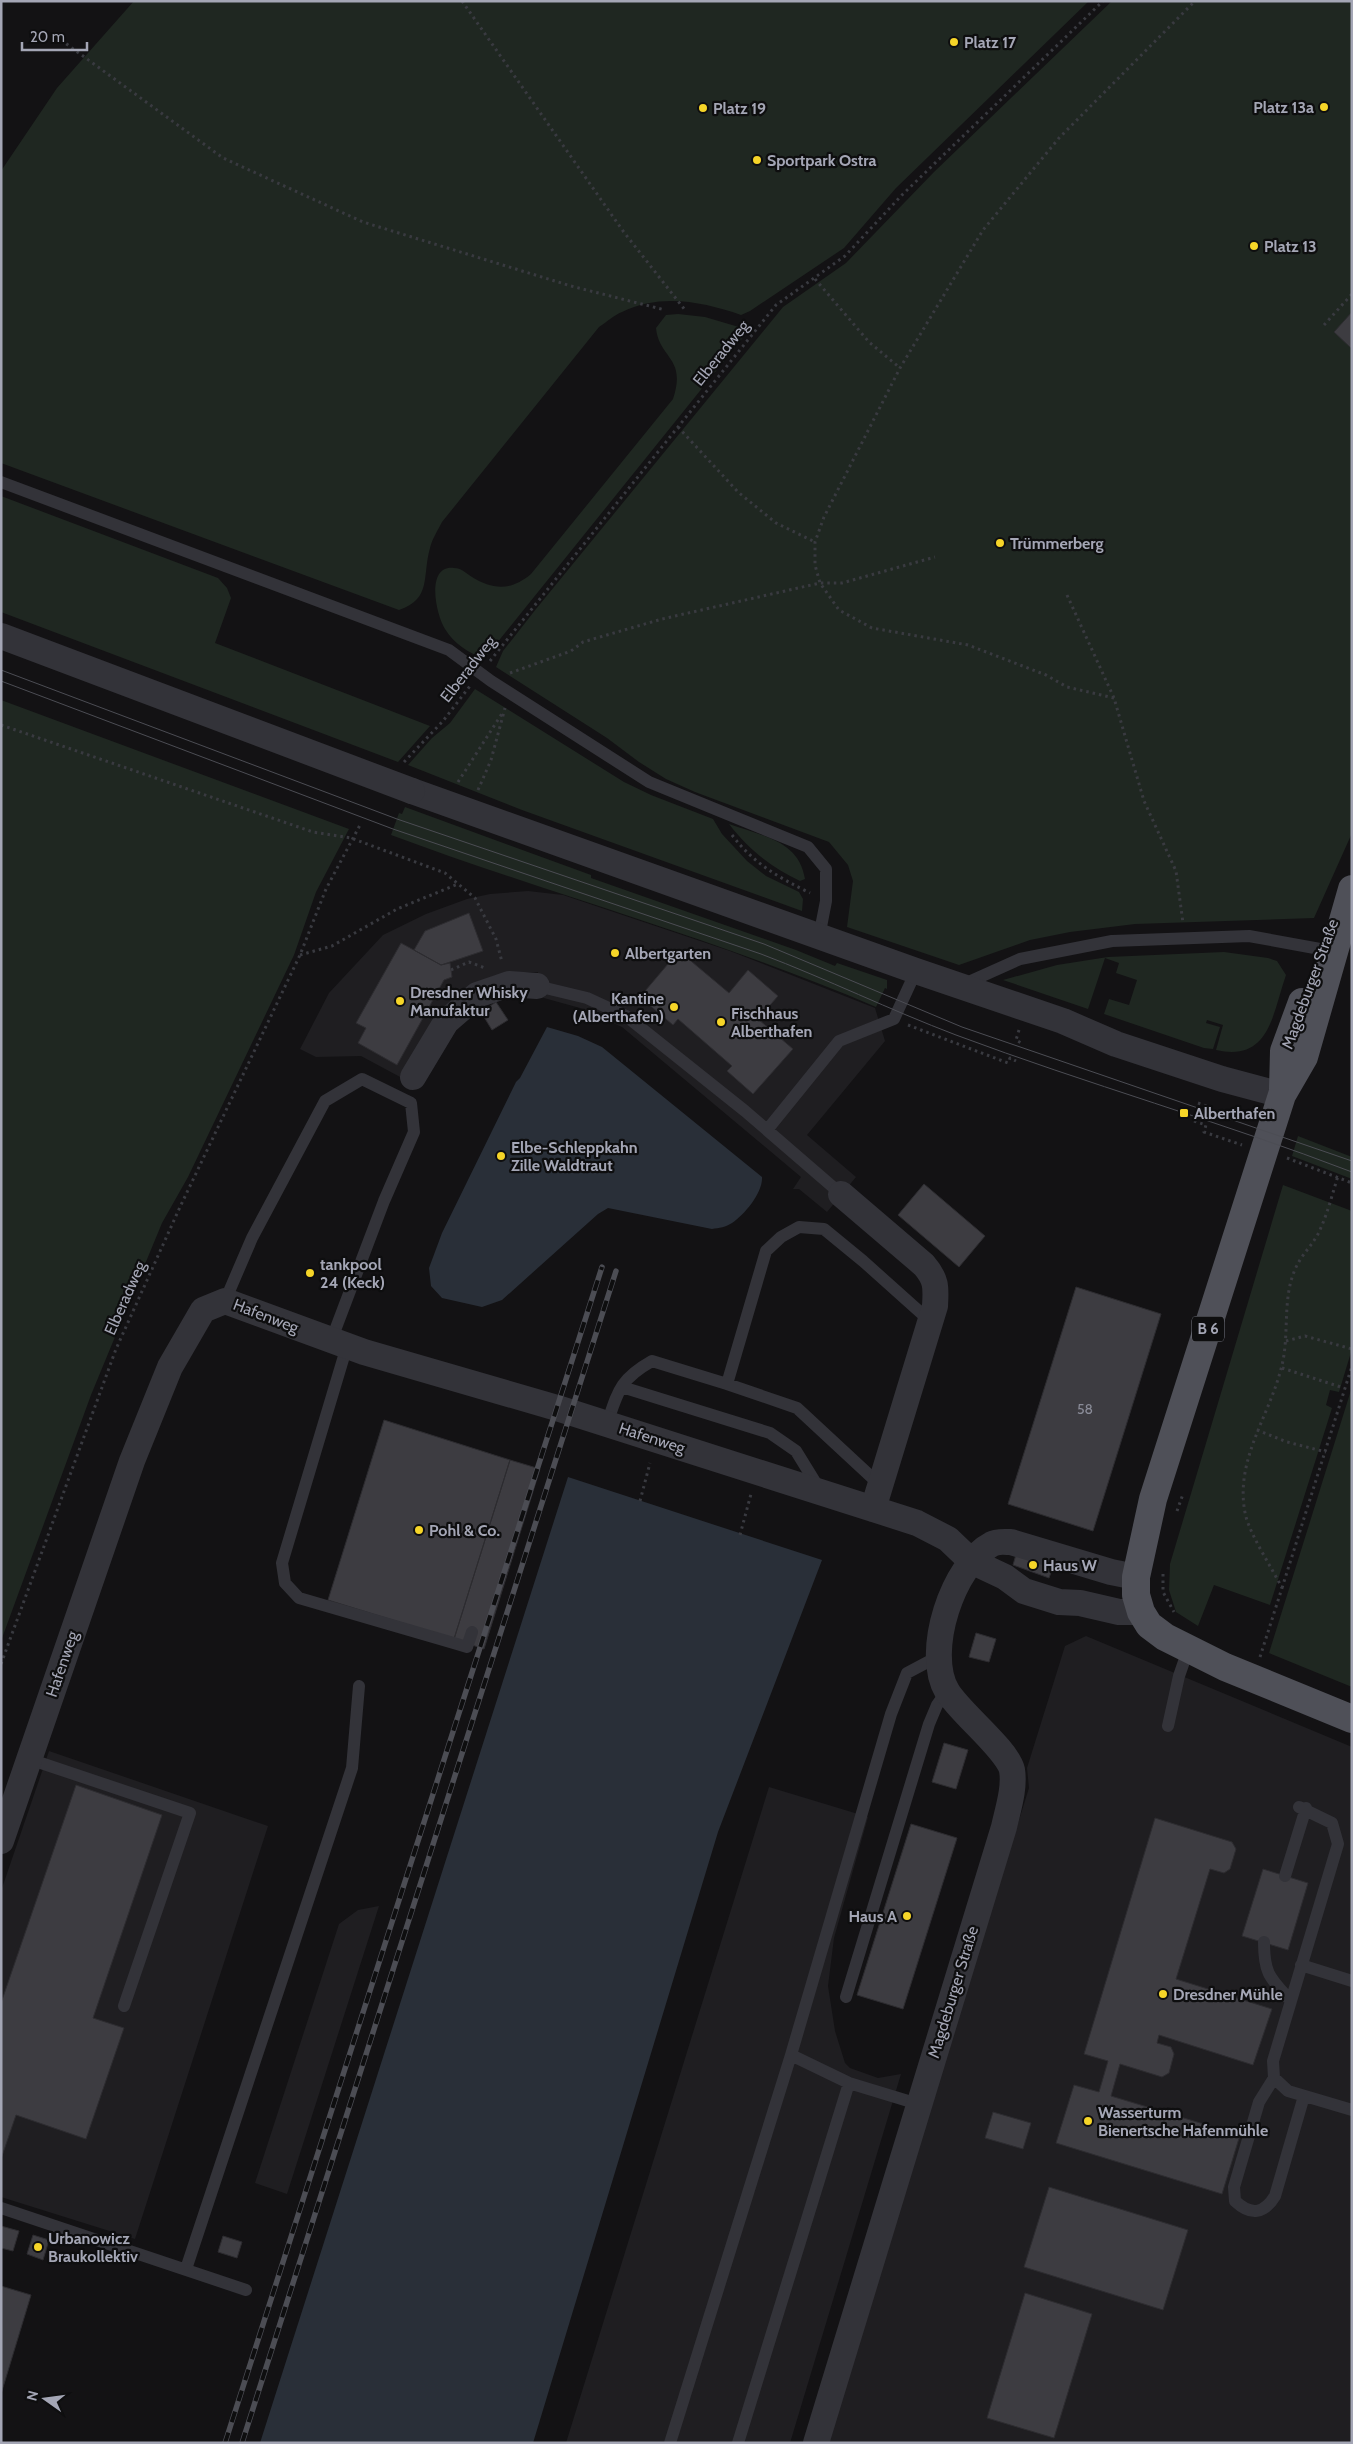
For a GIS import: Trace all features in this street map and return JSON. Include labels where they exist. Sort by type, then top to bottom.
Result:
[{"type":"main road","name":"Magdeburger Straße","points":[[1282,1095],[1284,1051],[1320,949],[1351,889]]},
{"type":"main road","name":"Magdeburger Straße","points":[[1262,1160],[1282,1095],[1304,1057],[1351,889]]},
{"type":"main road","name":"B 6","points":[[1262,1160],[1154,1499],[1136,1577],[1136,1595],[1141,1612],[1149,1625],[1188,1650],[1252,1679],[1352,1719]]},
{"type":"street","points":[[1,636],[412,791],[819,937],[1063,1021],[1116,1044],[1205,1073],[1282,1095]]},
{"type":"street","points":[[413,1077],[446,1022],[477,995],[509,984],[537,986]]},
{"type":"street","points":[[841,1194],[924,1265],[933,1276],[936,1290],[935,1306],[877,1497]]},
{"type":"street","name":"Hafenweg","points":[[1,1841],[132,1461],[170,1367],[203,1310],[225,1301],[339,1344],[607,1424],[822,1492],[877,1497],[917,1523],[948,1539],[971,1561]]},
{"type":"street","name":"Magdeburger Straße","points":[[816,2443],[1004,1827],[1012,1791],[1012,1769],[1004,1756],[947,1691],[941,1676],[939,1656],[946,1613],[955,1588],[971,1561],[994,1543],[1011,1542],[1111,1572],[1136,1577]]},
{"type":"street","points":[[971,1561],[1006,1577],[1024,1590],[1059,1602],[1080,1604],[1118,1612],[1141,1612]]},
{"type":"lane","points":[[1,482],[449,650],[491,681],[649,782],[720,812],[781,834],[808,847],[826,869],[826,901],[819,937]]},
{"type":"lane","points":[[960,986],[1020,959],[1112,941],[1249,936],[1320,949]]},
{"type":"lane","points":[[767,1130],[839,1041],[894,1019],[916,971]]},
{"type":"lane","points":[[537,986],[587,998],[626,1016],[767,1130],[841,1194]]},
{"type":"lane","points":[[225,1301],[252,1238],[325,1101],[362,1079],[411,1103],[414,1132],[384,1201],[339,1344],[282,1563],[284,1583],[299,1598],[467,1647],[472,1632]]},
{"type":"lane","points":[[727,1384],[766,1251],[781,1237],[799,1227],[824,1229],[930,1321]]},
{"type":"lane","points":[[607,1424],[622,1387],[632,1372],[652,1361],[797,1408],[877,1497]]},
{"type":"lane","points":[[622,1387],[770,1433],[796,1451],[822,1492]]},
{"type":"lane","points":[[1168,1726],[1179,1676],[1188,1650]]},
{"type":"lane","points":[[670,2443],[790,2055],[891,1714],[908,1673],[939,1656]]},
{"type":"lane","points":[[186,2269],[352,1768],[359,1686]]},
{"type":"lane","points":[[846,1997],[929,1724],[937,1705],[947,1691]]},
{"type":"lane","points":[[29,1759],[190,1813],[124,2006]]},
{"type":"lane","points":[[1285,1876],[1302,1808],[1332,1823],[1338,1844],[1273,2062],[1274,2078],[1259,2102],[1234,2187],[1235,2202],[1244,2209],[1256,2212],[1268,2208],[1275,2196],[1304,2096]]},
{"type":"lane","points":[[1264,1942],[1264,1959],[1268,1976],[1290,2000]]},
{"type":"lane","points":[[1301,1965],[1352,1980]]},
{"type":"lane","points":[[790,2055],[848,2083],[918,2104]]},
{"type":"lane","points":[[1274,2078],[1288,2091],[1352,2110]]},
{"type":"lane","points":[[738,2443],[848,2083]]},
{"type":"lane","points":[[1,2208],[246,2290]]},
{"type":"path","points":[[462,1],[623,231],[685,310]]},
{"type":"path","name":"Elberadweg","points":[[403,763],[443,721],[776,306],[815,280],[845,256],[902,195],[1103,1]]},
{"type":"path","points":[[1114,698],[1067,687],[1046,675],[968,645],[872,628],[839,610],[820,583],[815,565],[816,542],[824,517],[900,368],[970,247],[1006,200],[1059,138],[1195,1]]},
{"type":"path","points":[[61,40],[223,158],[363,222],[571,286],[665,310]]},
{"type":"path","points":[[815,280],[870,342],[900,368]]},
{"type":"path","points":[[1324,325],[1352,294]]},
{"type":"path","points":[[678,427],[738,492],[776,524],[816,542]]},
{"type":"path","points":[[491,681],[571,651],[583,642],[662,619],[820,583],[842,583],[935,557]]},
{"type":"path","points":[[1068,595],[1114,698],[1144,801],[1176,871],[1185,938]]},
{"type":"path","points":[[478,792],[511,694]]},
{"type":"path","points":[[445,802],[505,710]]},
{"type":"path","points":[[1,724],[313,832],[351,838],[445,873],[475,898],[480,906],[496,939],[509,984]]},
{"type":"path","points":[[720,812],[722,823],[742,849],[768,871],[826,901]]},
{"type":"path","name":"Elberadweg","points":[[1,1664],[116,1349],[180,1207],[300,955],[326,889],[351,838],[360,825]]},
{"type":"path","points":[[300,955],[332,946],[397,910],[459,884]]},
{"type":"path","points":[[894,1019],[1008,1063],[1010,1058],[1016,1061]]},
{"type":"path","points":[[1016,1040],[1023,1044]]},
{"type":"path","points":[[1198,1103],[1212,1108]]},
{"type":"path","points":[[1194,1121],[1206,1125],[1204,1132],[1244,1145],[1241,1153],[1282,1165],[1285,1157],[1352,1183]]},
{"type":"path","points":[[1282,1588],[1246,1518],[1243,1486],[1246,1461],[1282,1368],[1286,1341],[1289,1291],[1294,1272],[1307,1247],[1318,1234],[1338,1176]]},
{"type":"path","points":[[1286,1341],[1305,1336],[1352,1349]]},
{"type":"path","points":[[1252,1679],[1352,1366]]},
{"type":"path","points":[[1282,1368],[1344,1388]]},
{"type":"path","points":[[1257,1430],[1287,1442],[1326,1452]]},
{"type":"path","points":[[640,1501],[648,1468]]},
{"type":"path","points":[[1177,1513],[1185,1485]]},
{"type":"path","points":[[740,1535],[749,1500]]},
{"type":"path","points":[[1163,1568],[1163,1592],[1174,1613],[1182,1619]]},
{"type":"shaded area","points":[[134,1],[1089,1],[896,188],[844,248],[750,311],[741,315],[697,303],[667,301],[637,306],[619,313],[599,327],[442,522],[431,545],[421,593],[417,600],[399,610],[1,463],[1,171],[57,88]]},
{"type":"shaded area","points":[[1112,1],[1352,1],[1352,833],[1314,918],[1135,924],[1070,932],[1030,940],[959,965],[847,927],[853,881],[848,865],[829,842],[695,792],[666,779],[607,738],[496,667],[503,651],[536,609],[783,307],[846,263],[934,172]]},
{"type":"shaded area","points":[[678,314],[705,317],[749,330],[484,659],[467,650],[453,639],[442,622],[436,603],[435,592],[439,574],[445,569],[457,568],[487,584],[502,587],[524,580],[531,574],[673,399],[677,375],[675,366],[658,338],[656,328],[666,315]]},
{"type":"shaded area","points":[[1,496],[218,578],[227,588],[231,598],[215,643],[430,726],[398,762],[1,612]]},
{"type":"shaded area","points":[[475,689],[624,782],[651,795],[713,819],[722,834],[747,861],[766,876],[799,892],[803,899],[802,911],[522,810],[408,765],[432,738],[450,723]]},
{"type":"shaded area","points":[[1,700],[349,829],[316,892],[294,955],[188,1177],[162,1223],[91,1395],[1,1641]]},
{"type":"shaded area","points":[[405,807],[591,875],[591,878],[796,950],[835,966],[837,963],[887,980],[887,989],[885,988],[876,1007],[756,960],[391,835],[399,813],[402,814]]},
{"type":"shaded area","points":[[729,824],[766,836],[787,848],[801,866],[805,879],[800,881],[770,864],[744,842]]},
{"type":"shaded area","points":[[528,891],[563,895],[730,951],[875,1008],[885,1041],[807,1135],[856,1177],[827,1212],[799,1189],[793,1189],[801,1177],[622,1027],[580,1008],[533,995],[538,972],[510,972],[493,976],[462,990],[437,1016],[402,1078],[361,1056],[316,1057],[300,1049],[329,993],[383,935],[426,914],[467,899],[490,894]]},
{"type":"shaded area","points":[[1224,952],[1277,961],[1286,975],[1266,1032],[1258,1042],[1248,1049],[1234,1052],[1216,1050],[1223,1025],[1207,1020],[1206,1023],[1220,1027],[1213,1049],[1204,1048],[1104,1014],[1109,999],[1129,1005],[1137,980],[1116,973],[1119,963],[1105,958],[1088,1009],[1003,980],[1057,965],[1108,957]]},
{"type":"shaded area","points":[[547,1027],[578,1036],[602,1047],[762,1177],[759,1190],[752,1203],[737,1219],[720,1228],[712,1229],[608,1208],[598,1214],[502,1300],[482,1307],[442,1298],[431,1286],[429,1268],[442,1233],[516,1082],[520,1078]]},
{"type":"shaded area","points":[[1298,1136],[1352,1157],[1352,1179],[1292,1156]]},
{"type":"shaded area","points":[[1283,1185],[1352,1211],[1352,1349],[1339,1392],[1330,1390],[1326,1405],[1332,1408],[1270,1605],[1214,1585],[1198,1626],[1176,1612],[1169,1590],[1170,1564]]},
{"type":"shaded area","points":[[1352,1387],[1352,1687],[1269,1653]]},
{"type":"shaded area","points":[[568,1477],[822,1560],[718,1832],[533,2443],[260,2443]]},
{"type":"shaded area","points":[[1086,1636],[1352,1747],[1352,2443],[825,2443],[1029,1788],[1027,1768],[1065,1646]]},
{"type":"shaded area","points":[[49,1751],[268,1826],[135,2239],[1,2197],[1,1891]]},
{"type":"shaded area","points":[[769,1787],[868,1817],[834,1938],[828,1986],[835,2031],[845,2063],[850,2068],[878,2078],[901,2074],[790,2443],[566,2443]]},
{"type":"shaded area","points":[[379,1906],[287,2194],[255,2183],[339,1924],[358,1910]]},
{"type":"building","points":[[1352,312],[1352,349],[1334,332]]},
{"type":"building","points":[[469,913],[483,951],[441,965],[414,950],[425,931]]},
{"type":"building","name":"Dresdner Whisky Manufaktur","points":[[401,943],[441,965],[450,963],[452,977],[444,980],[397,1065],[358,1043],[366,1028],[356,1023]]},
{"type":"building","name":"Fischhaus Alberthafen","points":[[679,951],[729,993],[748,970],[778,996],[758,1019],[793,1049],[753,1094],[727,1071],[732,1066],[678,1019],[673,1025],[640,997]]},
{"type":"building","points":[[496,1002],[508,1020],[492,1030],[481,1012]]},
{"type":"building","points":[[924,1184],[985,1236],[959,1267],[898,1215]]},
{"type":"building","points":[[1076,1287],[1161,1314],[1093,1531],[1008,1504]]},
{"type":"building","name":"Pohl & Co.","points":[[384,1420],[510,1460],[454,1639],[328,1600]]},
{"type":"building","points":[[510,1460],[540,1469],[484,1649],[454,1639]]},
{"type":"building","name":"Haus W","points":[[1017,1551],[1054,1564],[1049,1578],[1013,1565]]},
{"type":"building","points":[[976,1633],[996,1639],[989,1662],[969,1657]]},
{"type":"building","points":[[944,1743],[968,1750],[956,1789],[932,1782]]},
{"type":"building","points":[[76,1785],[162,1815],[93,2018],[124,2028],[86,2139],[16,2115],[1,2159],[1,2003]]},
{"type":"building","name":"Dresdner Mühle","points":[[1155,1818],[1232,1842],[1236,1849],[1230,1869],[1224,1873],[1210,1869],[1176,1979],[1272,2009],[1253,2065],[1159,2035],[1157,2043],[1171,2047],[1174,2054],[1169,2073],[1162,2077],[1120,2064],[1111,2096],[1240,2135],[1222,2194],[1056,2143],[1074,2085],[1099,2092],[1108,2061],[1084,2054]]},
{"type":"building","name":"Haus A","points":[[911,1824],[957,1838],[903,2009],[857,1995]]},
{"type":"building","points":[[1263,1869],[1308,1883],[1288,1950],[1242,1936]]},
{"type":"building","points":[[993,2112],[1031,2123],[1023,2149],[985,2138]]},
{"type":"building","points":[[1049,2187],[1188,2230],[1163,2310],[1024,2267]]},
{"type":"building","points":[[1,2226],[19,2231],[13,2251],[1,2248]]},
{"type":"building","name":"Urbanowicz Braukollektiv","points":[[33,2235],[49,2240],[43,2260],[27,2254]]},
{"type":"building","points":[[223,2236],[242,2242],[237,2258],[218,2252]]},
{"type":"building","points":[[1,2286],[31,2295],[1,2394]]},
{"type":"building","points":[[1025,2293],[1092,2314],[1054,2438],[987,2418]]},
{"type":"tram line","points":[[1,670],[397,819],[764,944],[962,1027],[1352,1161]]},
{"type":"tram line","points":[[1,681],[393,829],[761,954],[956,1035],[1005,1053],[1254,1136],[1352,1172]]},
{"type":"railway","points":[[225,2443],[602,1267]]},
{"type":"railway","points":[[242,2443],[616,1271]]},
{"type":"place","name":"Platz 17","points":[[954,42]]},
{"type":"place","name":"Platz 13a","points":[[1324,107]]},
{"type":"place","name":"Platz 19","points":[[703,108]]},
{"type":"place","name":"Sportpark Ostra","points":[[757,160]]},
{"type":"place","name":"Platz 13","points":[[1254,246]]},
{"type":"place","name":"Trümmerberg","points":[[1000,543]]},
{"type":"place","name":"Albertgarten","points":[[615,953]]},
{"type":"place","name":"Dresdner Whisky Manufaktur","points":[[400,1001]]},
{"type":"place","name":"Kantine (Alberthafen)","points":[[674,1007]]},
{"type":"place","name":"Fischhaus Alberthafen","points":[[721,1022]]},
{"type":"place","name":"Alberthafen","points":[[1184,1113]]},
{"type":"place","name":"Elbe-Schleppkahn Zille Waldtraut","points":[[501,1156]]},
{"type":"place","name":"tankpool 24 (Keck)","points":[[310,1273]]},
{"type":"place","name":"Pohl & Co.","points":[[419,1530]]},
{"type":"place","name":"Haus W","points":[[1033,1565]]},
{"type":"place","name":"Haus A","points":[[907,1916]]},
{"type":"place","name":"Dresdner Mühle","points":[[1163,1994]]},
{"type":"place","name":"Wasserturm Bienertsche Hafenmühle","points":[[1088,2121]]},
{"type":"place","name":"Urbanowicz Braukollektiv","points":[[38,2247]]}]
